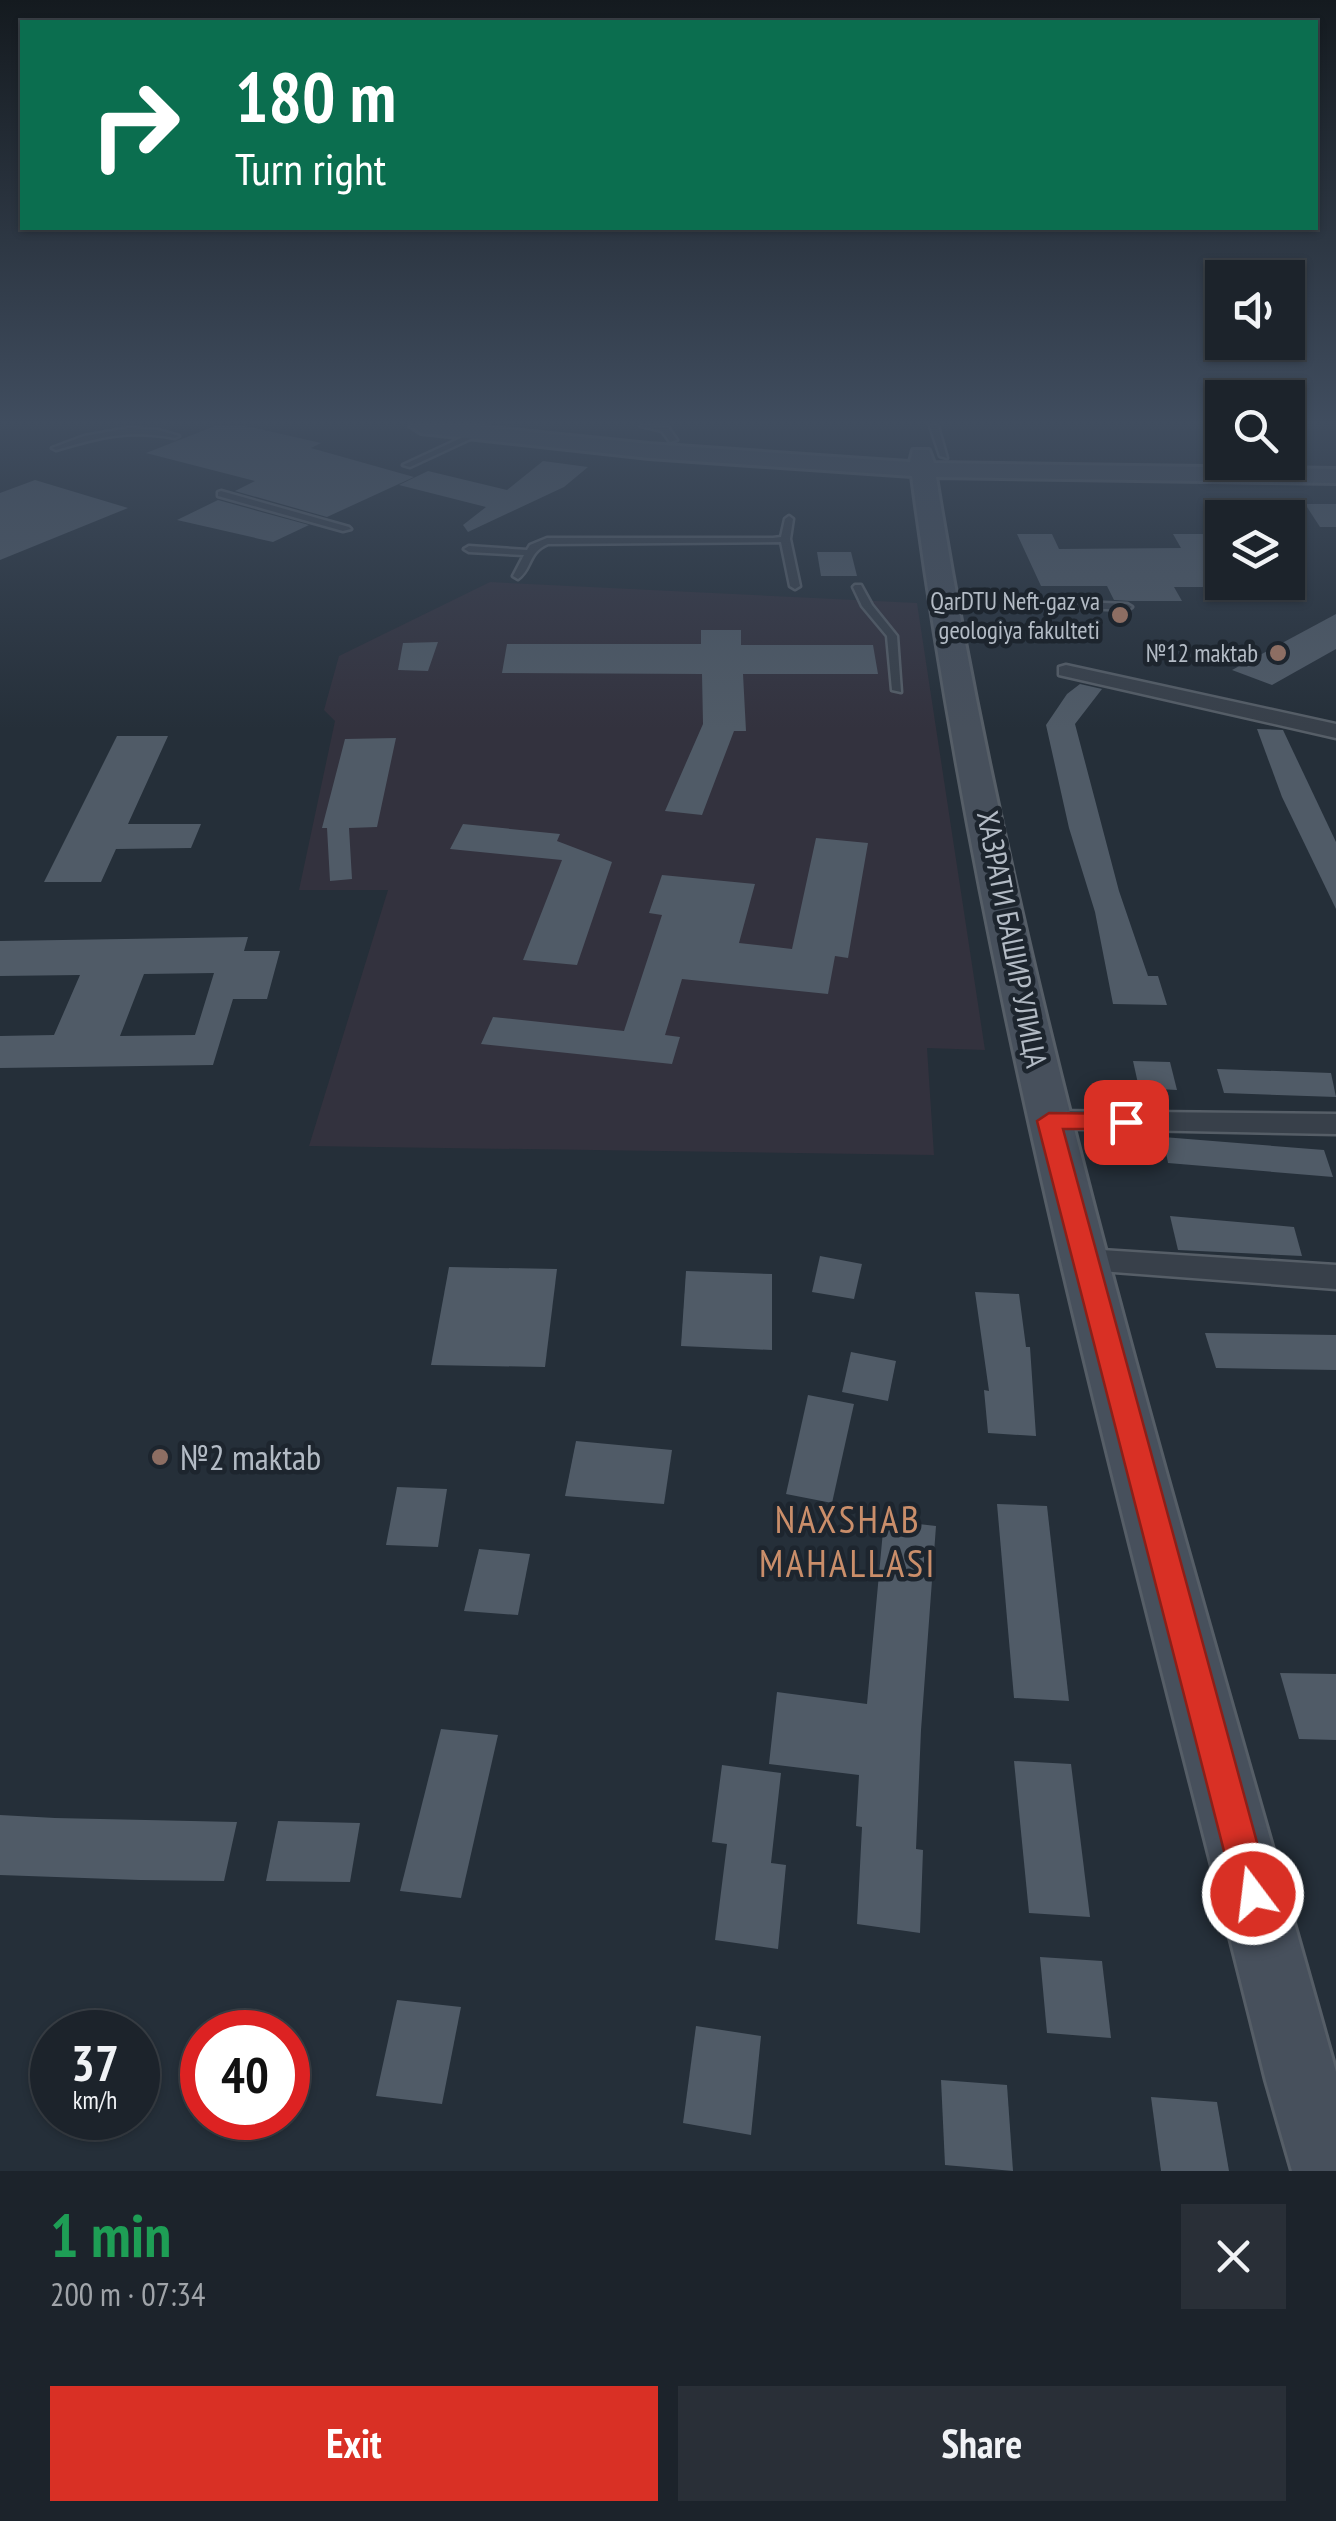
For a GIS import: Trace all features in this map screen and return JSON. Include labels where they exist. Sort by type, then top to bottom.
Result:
[{"type":"main road","name":"ХАЗРАТИ БАШИР УЛИЦА","points":[[936,527],[942,599],[1049,1121],[1302,2081],[1330,2171]]},
{"type":"street","points":[[1066,671],[1336,731]]},
{"type":"street","points":[[1049,1121],[1336,1124]]},
{"type":"street","points":[[1086,1260],[1336,1276]]},
{"type":"lane","points":[[340,527],[346,529]]},
{"type":"lane","points":[[787,527],[785,540],[795,586]]},
{"type":"lane","points":[[518,576],[530,554],[547,541],[785,540]]},
{"type":"lane","points":[[469,549],[530,554]]},
{"type":"lane","points":[[858,587],[867,606],[892,636],[897,690]]},
{"type":"lane","points":[[942,599],[1127,607]]},
{"type":"shaded area","points":[[490,582],[917,603],[985,1050],[927,1048],[934,1155],[309,1146],[388,890],[299,890],[335,721],[324,710],[339,656]]},
{"type":"building","points":[[0,527],[80,527],[0,560]]},
{"type":"building","points":[[209,527],[304,527],[273,542]]},
{"type":"building","points":[[1017,534],[1052,534],[1059,549],[1181,548],[1173,534],[1205,534],[1205,587],[1174,587],[1182,601],[1114,600],[1107,586],[1041,586]]},
{"type":"building","points":[[817,552],[851,552],[857,576],[821,576]]},
{"type":"building","points":[[1336,614],[1336,649],[1272,685],[1232,670]]},
{"type":"building","points":[[701,630],[741,630],[741,645],[873,645],[878,674],[743,674],[746,731],[734,731],[702,815],[665,811],[703,724],[702,674],[502,673],[507,644],[701,644]]},
{"type":"building","points":[[438,642],[428,671],[398,670],[403,643]]},
{"type":"building","points":[[1080,684],[1102,689],[1075,724],[1119,891],[1148,976],[1158,976],[1167,1005],[1113,1004],[1095,912],[1069,828],[1046,725],[1067,694]]},
{"type":"building","points":[[1257,729],[1283,730],[1336,842],[1336,909],[1282,797]]},
{"type":"building","points":[[117,736],[168,736],[128,824],[201,824],[191,848],[116,849],[101,882],[44,882]]},
{"type":"building","points":[[396,738],[377,827],[349,828],[352,879],[330,881],[327,828],[322,828],[345,739]]},
{"type":"building","points":[[463,824],[560,834],[557,841],[612,862],[577,965],[523,960],[562,860],[450,849]]},
{"type":"building","points":[[816,838],[868,843],[848,958],[835,956],[828,994],[682,979],[665,1035],[680,1037],[672,1064],[481,1044],[493,1017],[624,1031],[662,915],[649,913],[662,875],[755,884],[739,943],[792,949]]},
{"type":"building","points":[[248,937],[244,951],[280,951],[267,999],[233,999],[213,1065],[0,1068],[0,1036],[54,1035],[80,975],[0,976],[0,941]],"holes":[[[214,973],[195,1035],[120,1036],[144,974]]]},
{"type":"building","points":[[1133,1061],[1170,1062],[1177,1090],[1139,1088]]},
{"type":"building","points":[[1217,1069],[1331,1073],[1336,1097],[1224,1093]]},
{"type":"building","points":[[1163,1137],[1324,1150],[1333,1177],[1168,1163]]},
{"type":"building","points":[[1170,1216],[1294,1227],[1302,1256],[1178,1250]]},
{"type":"building","points":[[820,1256],[862,1264],[854,1299],[812,1292]]},
{"type":"building","points":[[449,1267],[557,1269],[545,1367],[431,1365]]},
{"type":"building","points":[[686,1271],[772,1274],[772,1350],[681,1346]]},
{"type":"building","points":[[975,1292],[1019,1294],[1026,1347],[1030,1347],[1036,1436],[988,1433],[984,1390],[989,1391]]},
{"type":"building","points":[[1205,1333],[1336,1335],[1336,1370],[1216,1368]]},
{"type":"building","points":[[851,1352],[896,1361],[888,1401],[842,1392]]},
{"type":"building","points":[[808,1395],[854,1404],[832,1503],[786,1494]]},
{"type":"building","points":[[576,1441],[672,1450],[664,1504],[565,1496]]},
{"type":"building","points":[[397,1487],[447,1489],[438,1547],[386,1545]]},
{"type":"building","points":[[997,1504],[1047,1506],[1069,1701],[1014,1698]]},
{"type":"building","points":[[884,1520],[936,1526],[916,1849],[923,1850],[920,1933],[857,1924],[862,1827],[856,1826],[859,1775],[769,1764],[777,1692],[867,1704]]},
{"type":"building","points":[[479,1549],[530,1554],[518,1615],[464,1611]]},
{"type":"building","points":[[1280,1673],[1336,1674],[1336,1740],[1299,1739]]},
{"type":"building","points":[[441,1729],[498,1735],[461,1898],[400,1891]]},
{"type":"building","points":[[1014,1761],[1071,1764],[1090,1917],[1029,1913]]},
{"type":"building","points":[[722,1765],[781,1773],[771,1863],[786,1865],[778,1949],[715,1940],[727,1844],[712,1842]]},
{"type":"building","points":[[0,1815],[237,1822],[224,1881],[140,1880],[0,1875]]},
{"type":"building","points":[[278,1821],[360,1823],[350,1882],[266,1881]]},
{"type":"building","points":[[1040,1957],[1102,1961],[1111,2038],[1047,2033]]},
{"type":"building","points":[[397,2000],[461,2007],[442,2104],[376,2096]]},
{"type":"building","points":[[696,2026],[761,2036],[751,2135],[683,2123]]},
{"type":"building","points":[[941,2080],[1007,2085],[1013,2171],[945,2165]]},
{"type":"building","points":[[1151,2097],[1217,2102],[1229,2171],[1161,2171]]},
{"type":"place","name":"QarDTU Neft-gaz va geologiya fakulteti","points":[[1120,615]]},
{"type":"place","name":"№12 maktab","points":[[1278,653]]},
{"type":"place","name":"№2 maktab","points":[[160,1457]]},
{"type":"district","name":"NAXSHAB MAHALLASI","points":[[848,1540]]},
{"type":"route","points":[[1126,1122],[1049,1121],[1253,1894]]}]
